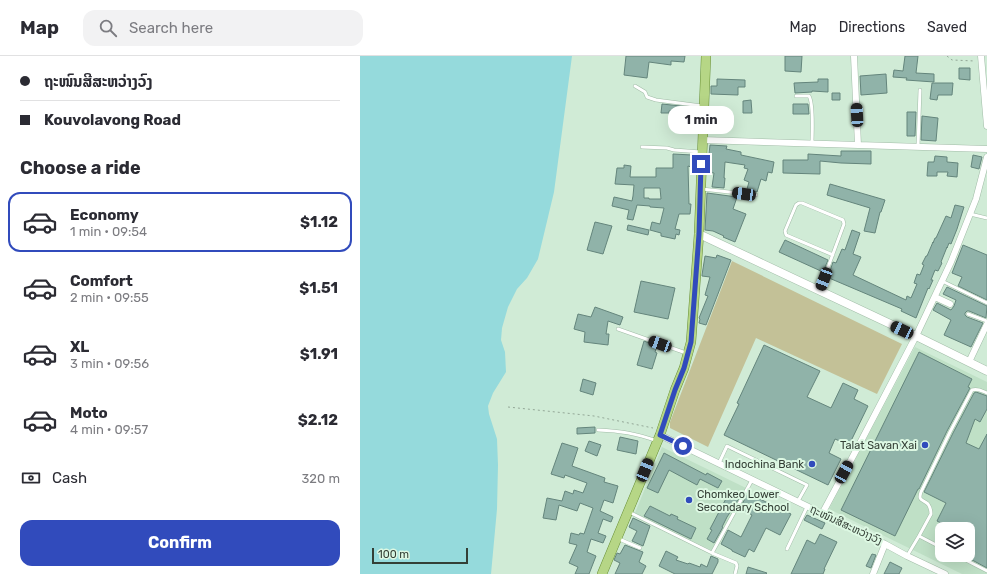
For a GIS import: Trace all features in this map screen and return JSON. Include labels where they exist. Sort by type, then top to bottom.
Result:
[{"type":"main road","points":[[602,574],[659,435],[684,368],[691,342],[699,234],[706,56]]},
{"type":"street","points":[[854,56],[858,145]]},
{"type":"street","points":[[981,59],[987,126]]},
{"type":"street","points":[[702,140],[987,149]]},
{"type":"street","points":[[822,514],[935,297],[951,262],[976,199],[987,156]]},
{"type":"street","points":[[699,234],[987,371]]},
{"type":"street","points":[[935,297],[950,304]]},
{"type":"street","points":[[969,362],[987,322]]},
{"type":"street","name":"ຖະໜົນສີສະຫວ່າງວົງ","points":[[659,435],[945,574]]},
{"type":"street","points":[[873,574],[885,544]]},
{"type":"lane","points":[[635,86],[644,92],[647,97],[656,100],[704,106]]},
{"type":"lane","points":[[918,146],[920,90]]},
{"type":"lane","points":[[796,96],[809,96],[811,99],[812,144]]},
{"type":"lane","points":[[642,147],[702,152]]},
{"type":"lane","points":[[700,189],[756,196]]},
{"type":"lane","points":[[819,290],[833,255],[844,224],[843,220],[802,203],[796,205],[785,233],[786,235],[833,255]]},
{"type":"lane","points":[[970,214],[987,218]]},
{"type":"lane","points":[[942,281],[987,302]]},
{"type":"lane","points":[[968,314],[987,322]]},
{"type":"lane","points":[[618,329],[688,353]]},
{"type":"lane","points":[[906,556],[932,514],[929,505],[921,500],[921,492],[950,432],[972,390],[980,390],[987,393]]},
{"type":"lane","points":[[598,430],[619,431],[641,436],[659,435]]},
{"type":"lane","points":[[718,463],[727,446],[806,485],[798,502]]},
{"type":"lane","points":[[712,553],[752,480]]},
{"type":"lane","points":[[787,549],[807,507]]},
{"type":"lane","points":[[628,512],[712,553],[736,563],[737,566],[735,574]]},
{"type":"lane","points":[[919,536],[935,544]]},
{"type":"lane","points":[[617,538],[640,548]]},
{"type":"lane","points":[[970,562],[987,571]]},
{"type":"path","points":[[947,56],[952,60],[981,59]]},
{"type":"path","points":[[508,407],[594,416],[659,435]]},
{"type":"shaded area","points":[[732,261],[902,344],[877,394],[756,338],[708,447],[670,428],[670,422]]},
{"type":"shaded area","name":"Talat Savan Xai","points":[[915,347],[987,382],[987,574],[962,574],[937,562],[975,562],[975,522],[935,522],[935,561],[829,509]]},
{"type":"shaded area","name":"Chomkeo Lower Secondary School","points":[[662,447],[746,488],[713,549],[711,550],[635,513]]},
{"type":"water","points":[[360,56],[572,56],[554,192],[538,259],[527,278],[517,289],[508,307],[502,328],[501,340],[505,352],[506,372],[493,393],[488,406],[497,439],[498,465],[497,509],[491,574],[360,574]]},
{"type":"building","points":[[626,56],[685,56],[684,62],[671,61],[671,65],[649,62],[647,78],[624,75]]},
{"type":"building","points":[[785,56],[802,56],[801,72],[785,71]]},
{"type":"building","points":[[905,56],[918,56],[916,73],[934,74],[934,82],[906,80],[907,78],[893,77],[894,70],[903,71]]},
{"type":"building","points":[[959,68],[970,68],[970,80],[959,79]]},
{"type":"building","points":[[886,74],[887,93],[861,95],[860,76]]},
{"type":"building","points":[[717,79],[745,80],[745,87],[738,87],[738,95],[711,94],[711,86],[717,86]]},
{"type":"building","points":[[818,79],[828,79],[828,92],[812,91],[795,93],[794,83],[818,82]]},
{"type":"building","points":[[932,83],[953,83],[952,95],[938,95],[937,100],[930,99]]},
{"type":"building","points":[[832,93],[840,93],[840,100],[832,100]]},
{"type":"building","points":[[751,100],[752,113],[743,113],[743,101]]},
{"type":"building","points":[[662,104],[690,107],[690,113],[669,111],[669,113],[661,113]]},
{"type":"building","points":[[793,104],[808,104],[809,114],[793,114]]},
{"type":"building","points":[[907,112],[916,112],[915,136],[907,136]]},
{"type":"building","points":[[922,116],[938,118],[936,141],[921,140]]},
{"type":"building","points":[[710,145],[727,146],[726,149],[741,152],[741,155],[774,162],[772,173],[768,172],[766,181],[761,179],[757,192],[747,189],[749,182],[744,180],[748,169],[744,168],[745,165],[725,162],[724,188],[712,187],[714,173],[707,172]]},
{"type":"building","points":[[841,151],[871,151],[871,164],[820,161],[820,174],[783,173],[783,160],[808,160],[808,154],[841,156]]},
{"type":"building","points":[[673,154],[692,155],[691,167],[688,166],[689,204],[691,204],[690,214],[679,214],[675,229],[680,230],[679,235],[676,234],[675,239],[661,236],[661,233],[650,230],[652,222],[660,224],[664,208],[637,205],[633,220],[627,219],[629,210],[612,206],[614,197],[632,201],[633,196],[634,185],[615,184],[617,168],[624,168],[624,165],[631,166],[630,177],[656,177],[656,168],[673,168]],"holes":[[[644,188],[660,188],[661,199],[644,198]]]},
{"type":"building","points":[[973,155],[982,157],[979,169],[971,167]]},
{"type":"building","points":[[935,156],[947,157],[947,162],[958,163],[957,177],[947,176],[948,172],[937,172],[937,176],[927,176],[928,162],[934,162]]},
{"type":"building","points":[[830,184],[885,200],[880,212],[875,233],[864,231],[870,208],[827,195]]},
{"type":"building","points":[[707,193],[737,197],[733,209],[746,214],[735,242],[713,231],[705,230]]},
{"type":"building","points":[[955,205],[964,207],[957,229],[951,244],[949,243],[947,247],[938,271],[935,270],[931,280],[933,280],[929,289],[928,288],[916,318],[901,311],[902,309],[829,278],[833,262],[836,263],[842,249],[845,250],[852,230],[860,233],[853,254],[861,257],[853,275],[906,300],[907,296],[911,298],[917,284],[914,283],[917,274],[920,275],[924,265],[922,264],[946,216],[951,218]]},
{"type":"building","points":[[595,222],[612,226],[603,254],[587,250]]},
{"type":"building","points":[[628,225],[649,230],[648,235],[627,230]]},
{"type":"building","points":[[785,240],[828,260],[823,272],[779,252]]},
{"type":"building","points":[[963,245],[987,255],[987,300],[958,286],[962,277],[952,273]]},
{"type":"building","points":[[717,255],[731,260],[706,325],[699,323],[699,318],[708,296],[705,295],[710,277],[702,275],[705,256],[716,258]]},
{"type":"building","points":[[641,281],[675,288],[668,319],[634,312]]},
{"type":"building","points":[[947,287],[987,306],[986,318],[969,311],[965,313],[967,317],[983,323],[971,347],[944,335],[951,320],[933,310],[937,303],[951,310],[954,306],[956,300],[943,294]]},
{"type":"building","points":[[595,307],[623,317],[620,325],[608,321],[606,334],[609,334],[608,345],[584,342],[585,332],[574,329],[578,314],[591,317]]},
{"type":"building","points":[[644,341],[657,346],[655,352],[657,353],[652,369],[637,365]]},
{"type":"building","points":[[764,345],[820,371],[807,397],[831,408],[843,383],[858,390],[854,399],[868,406],[849,445],[835,439],[829,453],[841,459],[828,485],[724,435]]},
{"type":"building","points":[[919,352],[972,379],[968,387],[970,388],[895,536],[841,510]]},
{"type":"building","points":[[583,379],[596,383],[593,395],[580,391]]},
{"type":"building","points":[[976,392],[987,396],[987,409],[980,422],[975,419],[966,443],[979,449],[987,434],[987,568],[975,562],[975,522],[937,521],[946,503],[924,492],[974,393]]},
{"type":"building","points":[[595,427],[595,433],[577,434],[577,428]]},
{"type":"building","points":[[620,437],[638,441],[636,454],[617,450]]},
{"type":"building","points":[[589,441],[601,445],[597,456],[585,451]]},
{"type":"building","points":[[562,443],[578,448],[572,466],[605,478],[604,482],[618,486],[613,503],[604,500],[600,511],[613,517],[611,522],[603,519],[598,533],[606,536],[603,543],[591,539],[587,552],[596,556],[589,574],[575,574],[578,567],[569,563],[577,545],[569,543],[571,533],[579,535],[580,533],[584,534],[593,508],[580,503],[577,511],[559,505],[556,520],[543,518],[547,498],[562,501],[565,491],[573,494],[574,490],[583,493],[587,483],[565,475],[564,478],[551,474]]},
{"type":"building","points":[[664,453],[706,475],[707,473],[722,481],[718,488],[700,479],[697,485],[669,470],[658,493],[647,488]]},
{"type":"building","points":[[730,491],[740,497],[727,517],[714,543],[707,539],[712,530],[710,529]]},
{"type":"building","points":[[748,493],[791,514],[780,535],[766,528],[754,552],[749,549],[745,557],[721,544],[728,530],[741,537],[752,515],[740,508]]},
{"type":"building","points":[[650,506],[670,516],[671,514],[678,517],[677,519],[696,528],[691,539],[644,516]]},
{"type":"building","points":[[807,515],[825,523],[822,529],[804,520]]},
{"type":"building","points":[[633,518],[650,526],[643,546],[632,541],[637,531],[629,527]]},
{"type":"building","points":[[820,534],[837,542],[823,574],[791,574],[807,540],[815,544]]},
{"type":"building","points":[[625,545],[643,552],[639,562],[646,566],[642,574],[615,574],[620,563],[614,560],[617,553],[620,554]]},
{"type":"building","points":[[666,551],[678,557],[676,560],[700,567],[701,564],[707,567],[711,556],[718,559],[718,562],[712,574],[675,574],[659,566]]},
{"type":"building","points":[[872,554],[876,555],[871,568],[866,566]]},
{"type":"building","points":[[890,562],[902,568],[899,574],[884,574]]},
{"type":"building","points":[[748,567],[767,573],[746,574]]},
{"type":"place","name":"Talat Savan Xai","points":[[925,445]]},
{"type":"place","name":"Indochina Bank","points":[[812,464]]},
{"type":"place","name":"Chomkeo Lower Secondary School","points":[[689,500]]},
{"type":"route","points":[[683,446],[660,435],[684,368],[691,342],[699,234],[701,164]]}]
